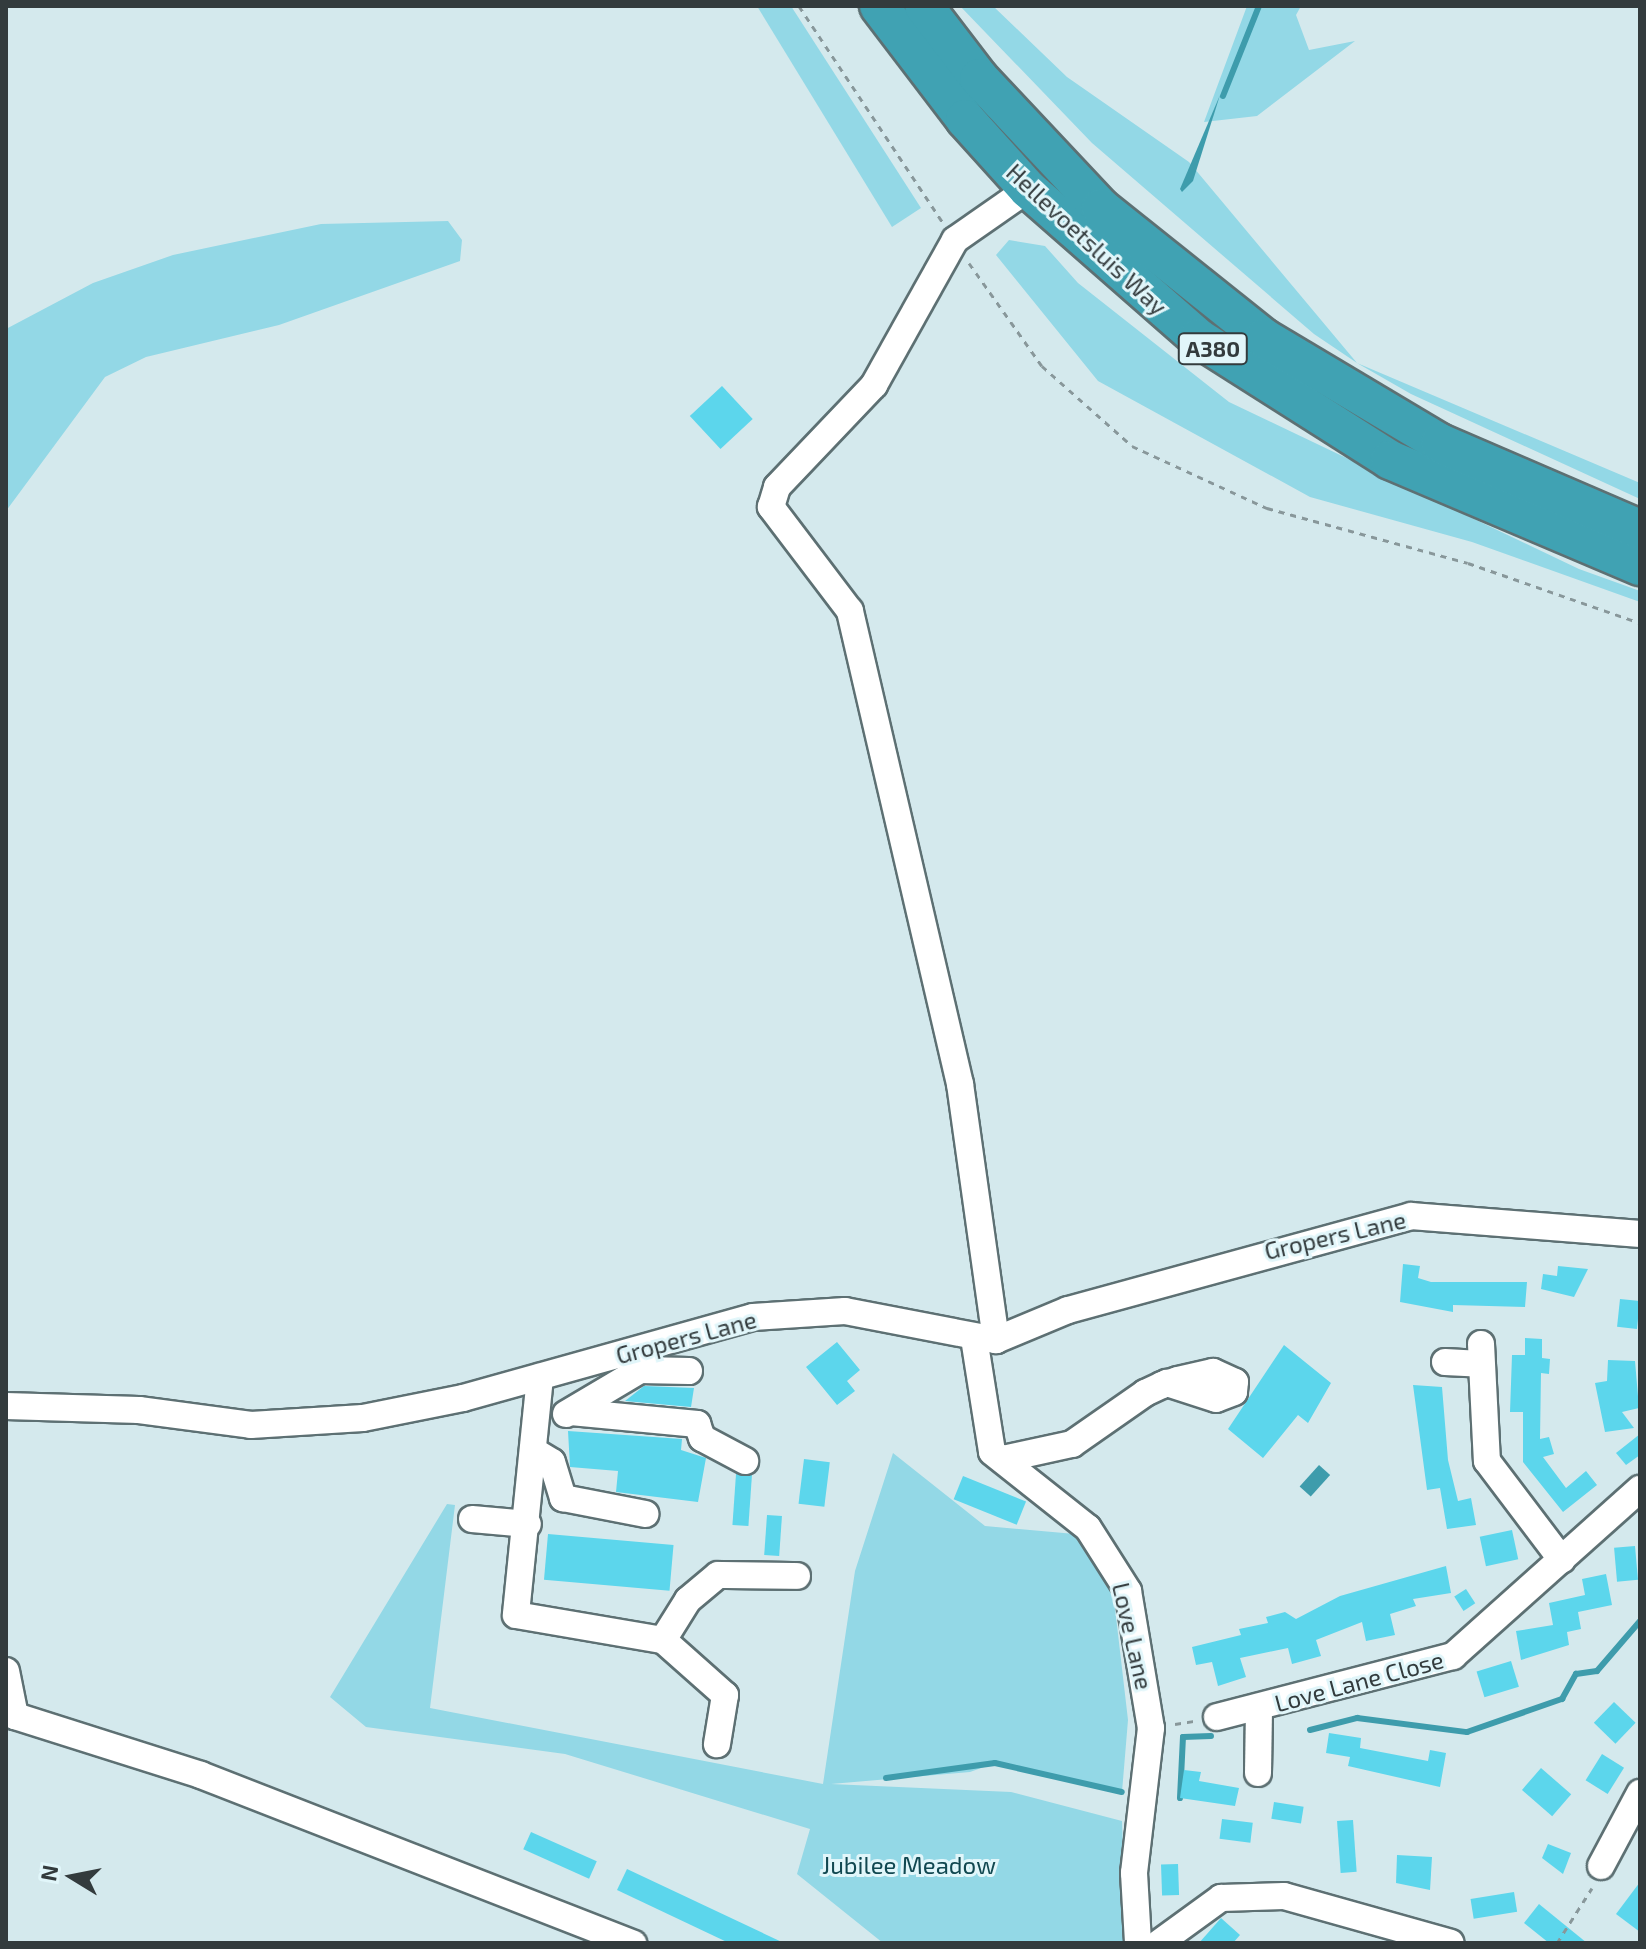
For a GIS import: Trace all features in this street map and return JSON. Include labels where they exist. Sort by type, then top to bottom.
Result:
[{"type":"highway","name":"Hellevoetsluis Way","points":[[879,6],[1028,189],[1198,338],[1339,432],[1486,506],[1640,566]]},
{"type":"highway","name":"Hellevoetsluis Way","points":[[924,6],[1074,180],[1252,330],[1440,443],[1640,529]]},
{"type":"street","points":[[955,240],[1028,189]]},
{"type":"street","name":"Love Lane","points":[[955,240],[874,385],[777,487],[771,507],[850,611],[960,1084],[985,1339],[992,1452],[1064,1504],[1117,1570],[1128,1591],[1151,1728],[1134,1873],[1138,1943]]},
{"type":"street","name":"Gropers Lane","points":[[6,1406],[139,1410],[251,1425],[363,1418],[540,1377],[753,1317],[845,1311],[985,1339],[1082,1306],[1411,1216],[1640,1234]]},
{"type":"street","points":[[1445,1362],[1481,1354],[1487,1461],[1562,1560]]},
{"type":"street","points":[[541,1423],[571,1412],[601,1387],[640,1370],[689,1371]]},
{"type":"street","points":[[540,1377],[541,1423],[516,1615],[663,1640],[725,1695],[717,1744]]},
{"type":"street","points":[[1003,1459],[1072,1444],[1167,1383]]},
{"type":"street","points":[[571,1412],[697,1424],[702,1438],[745,1461]]},
{"type":"street","points":[[537,1453],[552,1462],[563,1498],[645,1514]]},
{"type":"street","name":"Love Lane Close","points":[[1217,1717],[1453,1656],[1640,1489]]},
{"type":"street","points":[[472,1519],[528,1524]]},
{"type":"street","points":[[663,1640],[688,1600],[718,1575],[797,1576]]},
{"type":"street","points":[[6,1671],[15,1716],[201,1775],[633,1943]]},
{"type":"street","points":[[1258,1773],[1259,1707]]},
{"type":"street","points":[[1601,1866],[1640,1793]]},
{"type":"street","points":[[1159,1943],[1221,1898],[1284,1896],[1451,1943]]},
{"type":"path","points":[[799,6],[1042,366],[1132,446],[1267,508],[1468,563],[1640,623]]},
{"type":"path","points":[[1151,1728],[1217,1717]]},
{"type":"path","points":[[1557,1943],[1601,1866]]},
{"type":"green space","points":[[757,6],[791,6],[921,208],[892,227]]},
{"type":"green space","points":[[960,6],[993,6],[1067,77],[1189,162],[1357,363],[1314,334],[1092,143]]},
{"type":"green space","points":[[1247,6],[1301,6],[1296,15],[1309,50],[1355,41],[1257,116],[1204,122]]},
{"type":"green space","points":[[448,221],[462,240],[460,261],[279,325],[146,357],[105,377],[6,511],[6,329],[93,283],[173,255],[321,224]]},
{"type":"green space","points":[[1009,240],[1045,246],[1078,283],[1229,402],[1579,569],[1640,591],[1640,602],[1472,542],[1310,497],[1098,381],[996,255]]},
{"type":"green space","points":[[1357,363],[1640,483],[1640,499],[1411,394]]},
{"type":"green space","name":"Jubilee Meadow","points":[[893,1453],[985,1526],[1086,1535],[1113,1591],[1128,1720],[1122,1792],[995,1763],[970,1772],[831,1784],[1011,1792],[1122,1821],[1126,1943],[883,1943],[797,1874],[810,1829],[565,1754],[366,1727],[330,1697],[447,1504],[455,1505],[430,1708],[823,1784],[855,1571]]},
{"type":"shaded area","points":[[1220,95],[1193,181],[1182,192],[1180,189]]},
{"type":"shaded area","points":[[1319,1465],[1330,1475],[1311,1497],[1300,1487]]},
{"type":"building","points":[[722,386],[753,419],[721,449],[690,416]]},
{"type":"building","points":[[1403,1264],[1420,1266],[1418,1278],[1431,1282],[1527,1282],[1525,1307],[1453,1305],[1453,1312],[1400,1302]]},
{"type":"building","points":[[1558,1266],[1588,1269],[1574,1297],[1541,1289],[1543,1274],[1557,1276]]},
{"type":"building","points":[[1620,1299],[1640,1301],[1637,1329],[1617,1327]]},
{"type":"building","points":[[1525,1338],[1542,1339],[1542,1358],[1550,1359],[1549,1374],[1541,1373],[1540,1439],[1549,1437],[1554,1454],[1543,1457],[1566,1488],[1586,1471],[1597,1485],[1563,1512],[1523,1462],[1523,1412],[1510,1412],[1512,1355],[1525,1355]]},
{"type":"building","points":[[837,1342],[860,1370],[847,1381],[855,1391],[837,1405],[806,1367]]},
{"type":"building","points":[[1284,1345],[1331,1383],[1308,1423],[1298,1415],[1263,1458],[1228,1429]]},
{"type":"building","points":[[1608,1360],[1635,1361],[1639,1408],[1622,1412],[1634,1428],[1605,1432],[1595,1383],[1607,1381]]},
{"type":"building","points":[[1413,1385],[1442,1387],[1448,1460],[1458,1501],[1471,1498],[1476,1525],[1447,1529],[1440,1488],[1427,1490]]},
{"type":"building","points":[[644,1386],[694,1388],[691,1407],[625,1401]]},
{"type":"building","points":[[568,1431],[682,1439],[681,1450],[706,1458],[698,1502],[616,1492],[618,1471],[570,1467]]},
{"type":"building","points":[[1640,1434],[1640,1455],[1626,1465],[1616,1453]]},
{"type":"building","points":[[804,1459],[830,1462],[824,1507],[799,1504]]},
{"type":"building","points":[[736,1474],[752,1475],[748,1526],[732,1525]]},
{"type":"building","points":[[963,1476],[1026,1501],[1017,1525],[954,1499]]},
{"type":"building","points":[[767,1515],[782,1516],[779,1556],[764,1555]]},
{"type":"building","points":[[1512,1530],[1518,1559],[1486,1566],[1480,1537]]},
{"type":"building","points":[[548,1534],[674,1545],[670,1591],[544,1580]]},
{"type":"building","points":[[1635,1546],[1638,1580],[1617,1582],[1614,1548]]},
{"type":"building","points":[[1446,1566],[1451,1593],[1413,1599],[1416,1606],[1390,1614],[1395,1635],[1366,1641],[1362,1622],[1316,1640],[1321,1656],[1292,1664],[1288,1648],[1240,1658],[1246,1677],[1218,1686],[1212,1662],[1196,1665],[1192,1647],[1241,1635],[1239,1629],[1268,1623],[1266,1617],[1285,1612],[1296,1619],[1340,1596]]},
{"type":"building","points":[[1606,1574],[1612,1605],[1578,1612],[1581,1629],[1567,1632],[1569,1645],[1521,1660],[1516,1631],[1553,1625],[1549,1603],[1585,1595],[1582,1579]]},
{"type":"building","points":[[1466,1589],[1475,1603],[1464,1611],[1454,1597]]},
{"type":"building","points":[[1511,1661],[1519,1687],[1484,1697],[1477,1672]]},
{"type":"building","points":[[1614,1702],[1636,1723],[1615,1744],[1594,1723]]},
{"type":"building","points":[[1329,1733],[1361,1738],[1360,1748],[1428,1761],[1430,1750],[1446,1753],[1440,1787],[1348,1766],[1350,1757],[1326,1753]]},
{"type":"building","points":[[1602,1754],[1624,1768],[1608,1794],[1586,1780]]},
{"type":"building","points":[[1541,1768],[1571,1794],[1552,1816],[1522,1790]]},
{"type":"building","points":[[1184,1770],[1201,1772],[1199,1781],[1239,1788],[1235,1806],[1180,1798]]},
{"type":"building","points":[[1274,1802],[1304,1807],[1301,1823],[1271,1819]]},
{"type":"building","points":[[1222,1819],[1253,1823],[1250,1843],[1220,1839]]},
{"type":"building","points":[[1353,1820],[1357,1872],[1341,1873],[1337,1821]]},
{"type":"building","points":[[531,1832],[597,1861],[589,1879],[523,1849]]},
{"type":"building","points":[[1548,1844],[1571,1853],[1563,1874],[1542,1858]]},
{"type":"building","points":[[1397,1855],[1432,1857],[1430,1890],[1396,1883]]},
{"type":"building","points":[[1178,1864],[1179,1895],[1162,1896],[1161,1865]]},
{"type":"building","points":[[627,1869],[784,1943],[729,1943],[617,1890]]},
{"type":"building","points":[[1640,1882],[1640,1932],[1616,1914]]},
{"type":"building","points":[[1514,1892],[1517,1912],[1474,1919],[1471,1899]]},
{"type":"building","points":[[1539,1904],[1587,1943],[1549,1943],[1524,1923]]},
{"type":"building","points":[[1221,1918],[1240,1935],[1233,1943],[1199,1943]]},
{"type":"waterway","points":[[1223,96],[1259,6]]},
{"type":"waterway","points":[[1310,1730],[1357,1718],[1467,1732],[1562,1699],[1576,1674],[1597,1671],[1640,1621]]},
{"type":"waterway","points":[[1180,1798],[1183,1737],[1211,1736]]},
{"type":"waterway","points":[[886,1778],[995,1763],[1122,1792]]}]
